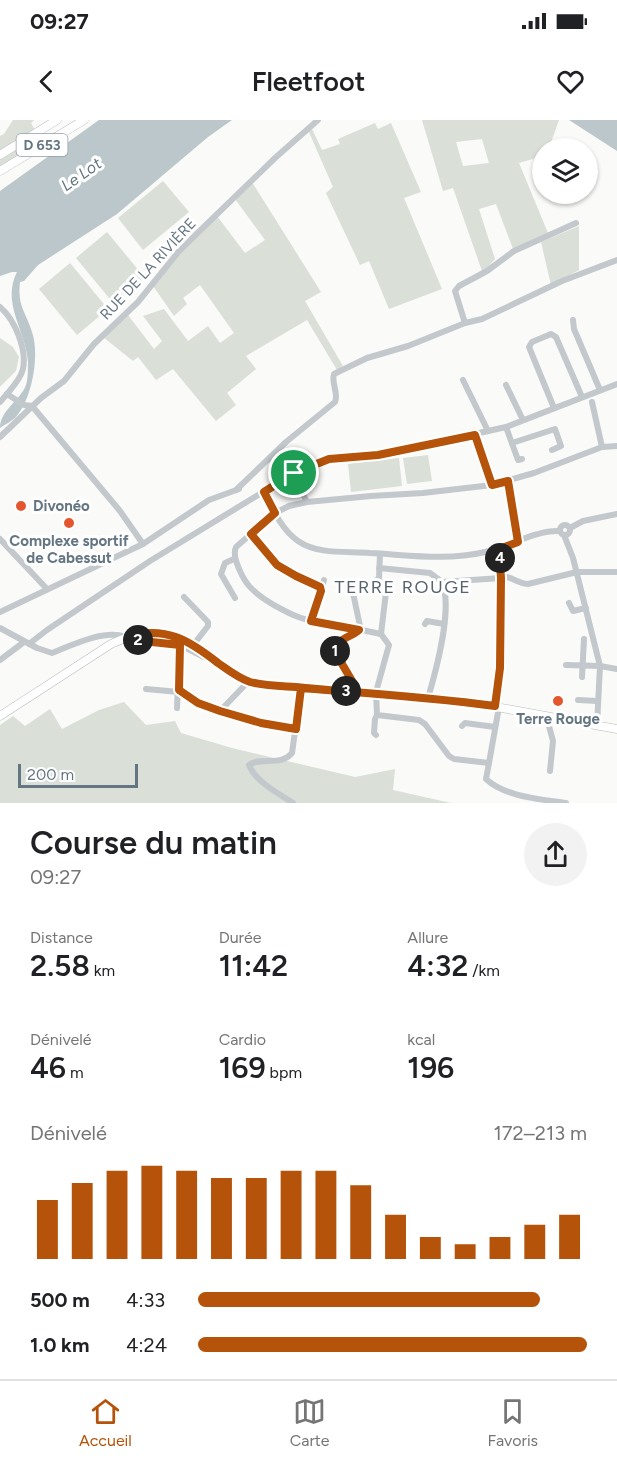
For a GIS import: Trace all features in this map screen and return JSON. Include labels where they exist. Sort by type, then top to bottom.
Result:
[{"type":"main road","points":[[0,155],[57,120]]},
{"type":"main road","name":"D 653","points":[[0,171],[84,120]]},
{"type":"main road","points":[[0,716],[94,654],[127,637],[140,633],[161,633],[194,644],[232,673],[246,681],[263,685],[428,698],[497,706],[617,729]]},
{"type":"street","name":"RUE DE LA RIVIÈRE","points":[[0,437],[32,406],[64,381],[94,344],[138,302],[179,251],[275,158],[318,120]]},
{"type":"street","points":[[465,323],[456,291],[459,286],[487,271],[514,251],[576,223]]},
{"type":"street","points":[[236,490],[286,442],[335,402],[332,380],[334,374],[367,358],[408,346],[465,323],[482,319],[562,281],[617,261]]},
{"type":"street","points":[[0,307],[14,324],[24,358],[23,371],[0,402]]},
{"type":"street","points":[[573,320],[574,330],[596,392],[592,402],[602,447]]},
{"type":"street","points":[[554,408],[529,347],[532,342],[550,334],[556,337],[583,397],[592,402]]},
{"type":"street","points":[[463,380],[488,431]]},
{"type":"street","points":[[506,385],[523,420]]},
{"type":"street","points":[[0,660],[150,561],[294,474],[329,459],[378,455],[506,427],[616,385]]},
{"type":"street","points":[[7,394],[24,405],[32,406],[120,511],[143,544]]},
{"type":"street","points":[[506,427],[518,460],[522,459]]},
{"type":"street","points":[[512,443],[555,429],[561,446],[552,450]]},
{"type":"street","points":[[475,435],[492,485]]},
{"type":"street","points":[[381,634],[307,621],[279,608],[251,589],[234,559],[233,553],[236,547],[275,513],[289,506],[371,495],[423,493],[492,485],[602,447],[617,446]]},
{"type":"street","points":[[0,612],[143,544],[208,500],[242,487],[276,458],[286,459],[307,502]]},
{"type":"street","points":[[508,481],[518,542]]},
{"type":"street","points":[[264,492],[287,531],[298,541],[310,547],[321,550],[424,557],[458,557],[499,549],[548,531],[566,532],[581,521],[617,514]]},
{"type":"street","points":[[566,532],[600,666],[597,725]]},
{"type":"street","points":[[251,534],[277,565],[320,587]]},
{"type":"street","points":[[0,539],[47,589]]},
{"type":"street","points":[[499,549],[500,668],[495,727],[486,779],[500,788],[527,796],[566,803]]},
{"type":"street","points":[[376,735],[374,733],[375,719],[378,715],[377,694],[389,645],[381,634],[386,592],[379,579],[380,554]]},
{"type":"street","points":[[424,557],[426,573]]},
{"type":"street","points":[[234,559],[225,563],[221,573],[235,598]]},
{"type":"street","points":[[379,568],[430,573],[442,582],[446,598],[444,624],[439,660],[428,698]]},
{"type":"street","points":[[442,582],[501,577],[528,584],[577,573],[617,572]]},
{"type":"street","points":[[359,630],[353,593],[379,579]]},
{"type":"street","points":[[311,621],[324,580]]},
{"type":"street","points":[[184,597],[208,622],[194,644]]},
{"type":"street","points":[[569,603],[573,611],[586,608]]},
{"type":"street","points":[[425,624],[427,621],[444,624]]},
{"type":"street","points":[[0,628],[27,643],[52,653],[100,636],[118,635],[133,640],[180,645],[212,661],[213,659]]},
{"type":"street","points":[[356,692],[355,686],[335,652],[339,641],[359,630]]},
{"type":"street","points":[[582,677],[584,639]]},
{"type":"street","points":[[177,708],[180,645]]},
{"type":"street","points":[[566,665],[617,669]]},
{"type":"street","points":[[220,711],[246,681]]},
{"type":"street","points":[[293,803],[266,784],[249,765],[257,761],[275,761],[289,757],[292,753],[301,688]]},
{"type":"street","points":[[146,690],[179,691],[198,703],[220,711],[261,723],[296,729]]},
{"type":"street","points":[[578,700],[598,701]]},
{"type":"street","points":[[378,715],[419,720],[425,724],[448,756],[454,759],[489,763]]},
{"type":"street","points":[[546,715],[553,741],[550,771]]},
{"type":"street","points":[[462,726],[465,723],[495,727]]},
{"type":"shaded area","points":[[13,120],[34,120],[31,123],[41,141],[0,168],[0,136],[4,134]]},
{"type":"shaded area","points":[[422,120],[559,120],[553,138],[532,138],[532,159],[519,163],[532,194],[532,204],[536,204],[548,233],[513,249],[496,204],[479,209],[495,259],[482,271],[453,188],[443,191]],"holes":[[[482,139],[489,163],[463,166],[456,142]]]},
{"type":"shaded area","points":[[375,123],[378,129],[391,123],[421,192],[404,198],[442,289],[389,309],[369,261],[360,265],[326,193],[333,187],[308,130],[312,129],[322,150],[340,144],[338,139]]},
{"type":"shaded area","points":[[163,181],[189,212],[143,250],[118,218]]},
{"type":"shaded area","points":[[252,182],[321,292],[305,301],[343,366],[337,370],[307,320],[246,356],[256,369],[227,393],[236,405],[216,421],[173,369],[156,380],[138,357],[133,361],[103,337],[128,315],[154,349],[162,341],[143,316],[164,309],[188,341],[208,326],[220,343],[234,333],[200,285],[183,298],[187,304],[174,316],[153,286],[183,250],[217,216],[245,253],[265,240],[235,199]]},
{"type":"shaded area","points":[[579,226],[579,270],[551,285],[541,242]]},
{"type":"shaded area","points":[[107,232],[145,278],[114,304],[76,258]]},
{"type":"shaded area","points":[[70,263],[108,309],[77,335],[39,289]]},
{"type":"shaded area","points":[[0,338],[13,347],[19,357],[16,371],[0,387]]},
{"type":"shaded area","points":[[428,455],[432,481],[407,484],[403,458]]},
{"type":"shaded area","points":[[399,458],[402,486],[351,492],[348,464]]},
{"type":"shaded area","points":[[124,702],[146,725],[175,721],[181,733],[232,748],[355,777],[395,769],[393,790],[451,803],[0,803],[0,725],[13,716],[25,726],[50,709],[62,729],[99,710]]},
{"type":"water","name":"Le Lot","points":[[99,120],[232,120],[208,137],[117,214],[38,265],[24,281],[20,282],[21,303],[34,342],[35,364],[30,388],[22,409],[0,428],[3,416],[26,385],[28,362],[13,306],[13,283],[17,272],[0,276],[0,191]]},
{"type":"water","points":[[569,120],[617,120],[617,151]]},
{"type":"place","name":"Divonéo","points":[[21,506]]},
{"type":"place","name":"Complexe sportif de Cabessut","points":[[69,523]]},
{"type":"place","name":"Terre Rouge","points":[[558,701]]},
{"type":"district","name":"TERRE ROUGE","points":[[403,587]]},
{"type":"route","points":[[475,435],[492,485],[508,481],[518,542],[499,549],[500,668],[495,706],[301,688],[296,729],[261,723],[198,703],[179,690],[180,645],[133,640],[129,636],[140,633],[161,633],[181,638],[194,644],[232,673],[250,682],[356,692],[355,686],[335,652],[339,641],[359,630],[311,621],[321,591],[320,587],[277,565],[251,534],[275,513],[264,492],[294,473],[329,459],[378,455],[475,435]]}]
